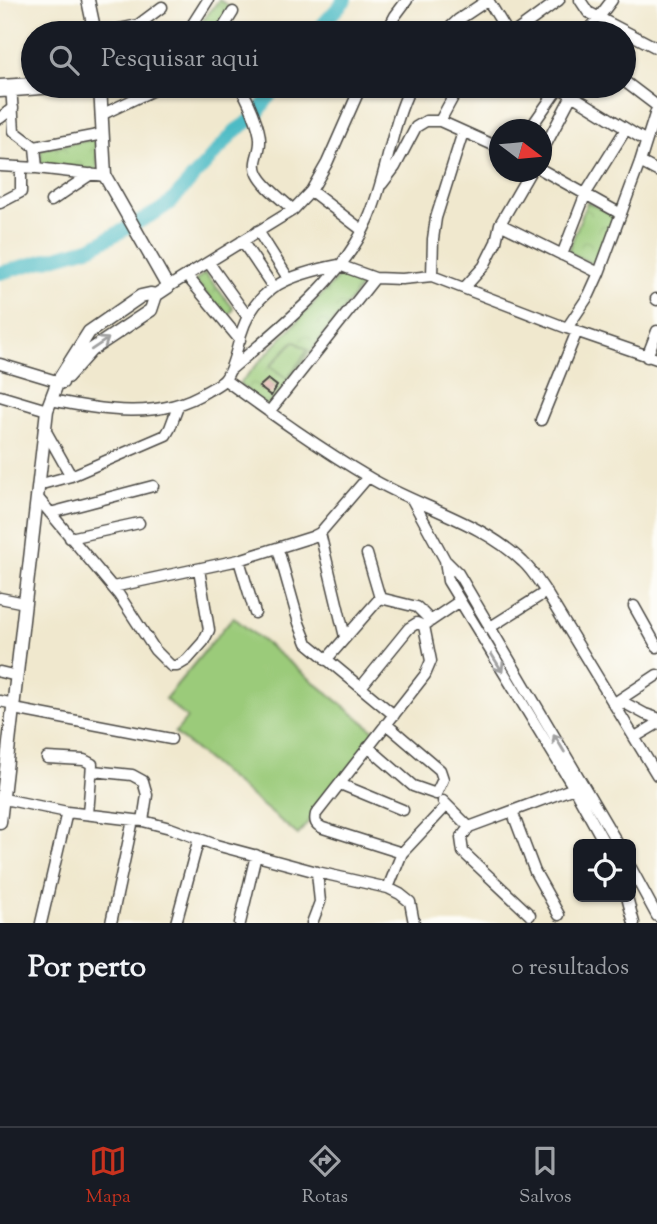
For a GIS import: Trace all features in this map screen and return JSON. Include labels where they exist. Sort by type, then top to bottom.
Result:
[{"type":"main road","points":[[88,0],[92,21]]},
{"type":"main road","points":[[54,394],[90,350],[150,310],[156,295],[168,287],[105,176],[100,98]]},
{"type":"main road","points":[[0,822],[44,428],[54,394],[89,332],[144,294],[156,295]]},
{"type":"main road","points":[[114,314],[125,327]]},
{"type":"street","points":[[195,21],[208,0]]},
{"type":"street","points":[[392,21],[407,0]]},
{"type":"street","points":[[457,21],[488,0],[501,21]]},
{"type":"street","points":[[530,21],[559,0]]},
{"type":"street","points":[[580,0],[585,9],[606,21]]},
{"type":"street","points":[[595,21],[612,0]]},
{"type":"street","points":[[143,21],[162,7]]},
{"type":"street","points":[[227,21],[233,12]]},
{"type":"street","points":[[636,37],[657,48]]},
{"type":"street","points":[[0,92],[8,87],[13,108],[14,131]]},
{"type":"street","points":[[541,421],[572,329],[599,273],[621,214],[657,107],[636,90]]},
{"type":"street","points":[[101,115],[137,98]]},
{"type":"street","points":[[247,98],[260,137],[256,158],[257,172],[293,210]]},
{"type":"street","points":[[168,287],[293,210],[311,191],[327,163],[356,98]]},
{"type":"street","points":[[0,364],[54,394],[97,410],[131,411],[178,404],[199,396],[226,376],[284,323],[339,265],[362,230],[379,187],[407,98]]},
{"type":"street","points":[[440,121],[452,98]]},
{"type":"street","points":[[537,119],[550,98]]},
{"type":"street","points":[[552,132],[570,98]]},
{"type":"street","points":[[577,98],[646,141]]},
{"type":"street","points":[[0,118],[13,108]]},
{"type":"street","points":[[379,187],[395,167],[416,127],[426,121],[440,121],[489,144]]},
{"type":"street","points":[[562,255],[586,193],[626,130]]},
{"type":"street","points":[[0,131],[14,131],[35,147],[37,168]]},
{"type":"street","points":[[432,276],[436,218],[463,132]]},
{"type":"street","points":[[35,147],[103,134]]},
{"type":"street","points":[[640,162],[657,171]]},
{"type":"street","points":[[0,166],[105,176]]},
{"type":"street","points":[[0,203],[21,192],[21,167]]},
{"type":"street","points":[[51,201],[91,174]]},
{"type":"street","points":[[552,176],[621,214]]},
{"type":"street","points":[[465,287],[484,266],[496,242],[500,224],[524,182]]},
{"type":"street","points":[[311,191],[362,230]]},
{"type":"street","points":[[500,224],[599,273]]},
{"type":"street","points":[[258,230],[288,278]]},
{"type":"street","points":[[242,241],[273,287]]},
{"type":"street","points":[[209,263],[247,316]]},
{"type":"street","points":[[226,376],[247,316],[273,287],[309,270],[339,265],[375,278],[432,276],[652,358],[657,331]]},
{"type":"street","points":[[187,276],[240,340]]},
{"type":"street","points":[[269,412],[375,278]]},
{"type":"street","points":[[226,376],[269,412],[368,477],[413,501],[472,527],[511,551],[525,564],[545,592],[616,702],[657,775]]},
{"type":"street","points":[[0,396],[54,394]]},
{"type":"street","points":[[178,404],[166,435],[37,491],[50,513],[113,587],[155,650],[171,666],[177,666],[187,660],[203,642],[209,626],[199,569]]},
{"type":"street","points":[[44,428],[71,476]]},
{"type":"street","points":[[113,587],[239,560],[320,533],[368,477]]},
{"type":"street","points":[[50,513],[153,486]]},
{"type":"street","points":[[413,501],[445,560],[458,573],[487,633],[602,839]]},
{"type":"street","points":[[70,538],[139,523]]},
{"type":"street","points":[[320,533],[345,637]]},
{"type":"street","points":[[278,549],[307,643],[394,715]]},
{"type":"street","points":[[367,554],[380,598]]},
{"type":"street","points":[[239,560],[254,613]]},
{"type":"street","points":[[445,560],[448,581],[460,601],[487,633]]},
{"type":"street","points":[[487,633],[545,592]]},
{"type":"street","points":[[0,598],[25,603]]},
{"type":"street","points":[[326,660],[380,598]]},
{"type":"street","points":[[380,598],[417,607],[427,623],[430,651],[428,668],[316,814],[316,823],[323,828],[402,853]]},
{"type":"street","points":[[361,687],[409,628],[427,623],[460,601]]},
{"type":"street","points":[[634,606],[657,647]]},
{"type":"street","points":[[0,672],[18,676]]},
{"type":"street","points":[[616,702],[657,674]]},
{"type":"street","points":[[521,693],[615,839]]},
{"type":"street","points":[[0,701],[171,739]]},
{"type":"street","points":[[616,702],[657,718]]},
{"type":"street","points":[[386,724],[440,770],[443,779],[436,794]]},
{"type":"street","points":[[635,737],[657,724]]},
{"type":"street","points":[[368,747],[413,786],[436,794],[466,829]]},
{"type":"street","points":[[47,758],[89,761],[93,771],[88,814]]},
{"type":"street","points":[[93,771],[132,775],[143,781],[147,795],[111,923]]},
{"type":"street","points":[[340,784],[402,810]]},
{"type":"street","points":[[530,915],[463,852],[460,843],[466,829],[573,788]]},
{"type":"street","points":[[4,799],[67,812],[138,820],[216,845],[388,888],[410,902],[414,923]]},
{"type":"street","points":[[388,888],[402,853],[447,805]]},
{"type":"street","points":[[512,811],[535,872],[559,915]]},
{"type":"street","points":[[41,923],[67,812]]},
{"type":"street","points":[[176,923],[199,838]]},
{"type":"street","points":[[240,923],[257,855]]},
{"type":"street","points":[[312,923],[320,902],[317,872]]},
{"type":"street","points":[[636,889],[657,916]]},
{"type":"street","points":[[629,902],[635,923]]},
{"type":"green space","points":[[219,0],[231,7],[223,21],[202,21]]},
{"type":"green space","points":[[96,139],[98,171],[41,164],[41,149]]},
{"type":"green space","points":[[587,202],[616,216],[595,265],[568,252]]},
{"type":"green space","points":[[205,273],[234,309],[227,317],[195,281]]},
{"type":"green space","points":[[342,273],[367,279],[268,407],[239,384]]},
{"type":"green space","points":[[294,341],[308,350],[287,379],[270,366]]},
{"type":"green space","points":[[233,617],[376,732],[298,835],[175,733],[187,718],[165,699]]},
{"type":"building","points":[[268,379],[277,386],[271,396],[259,387]]},
{"type":"waterway","points":[[326,21],[345,0]]},
{"type":"waterway","points":[[255,117],[268,98]]},
{"type":"waterway","points":[[0,273],[92,247],[157,212],[170,203],[236,130],[251,120]]}]
